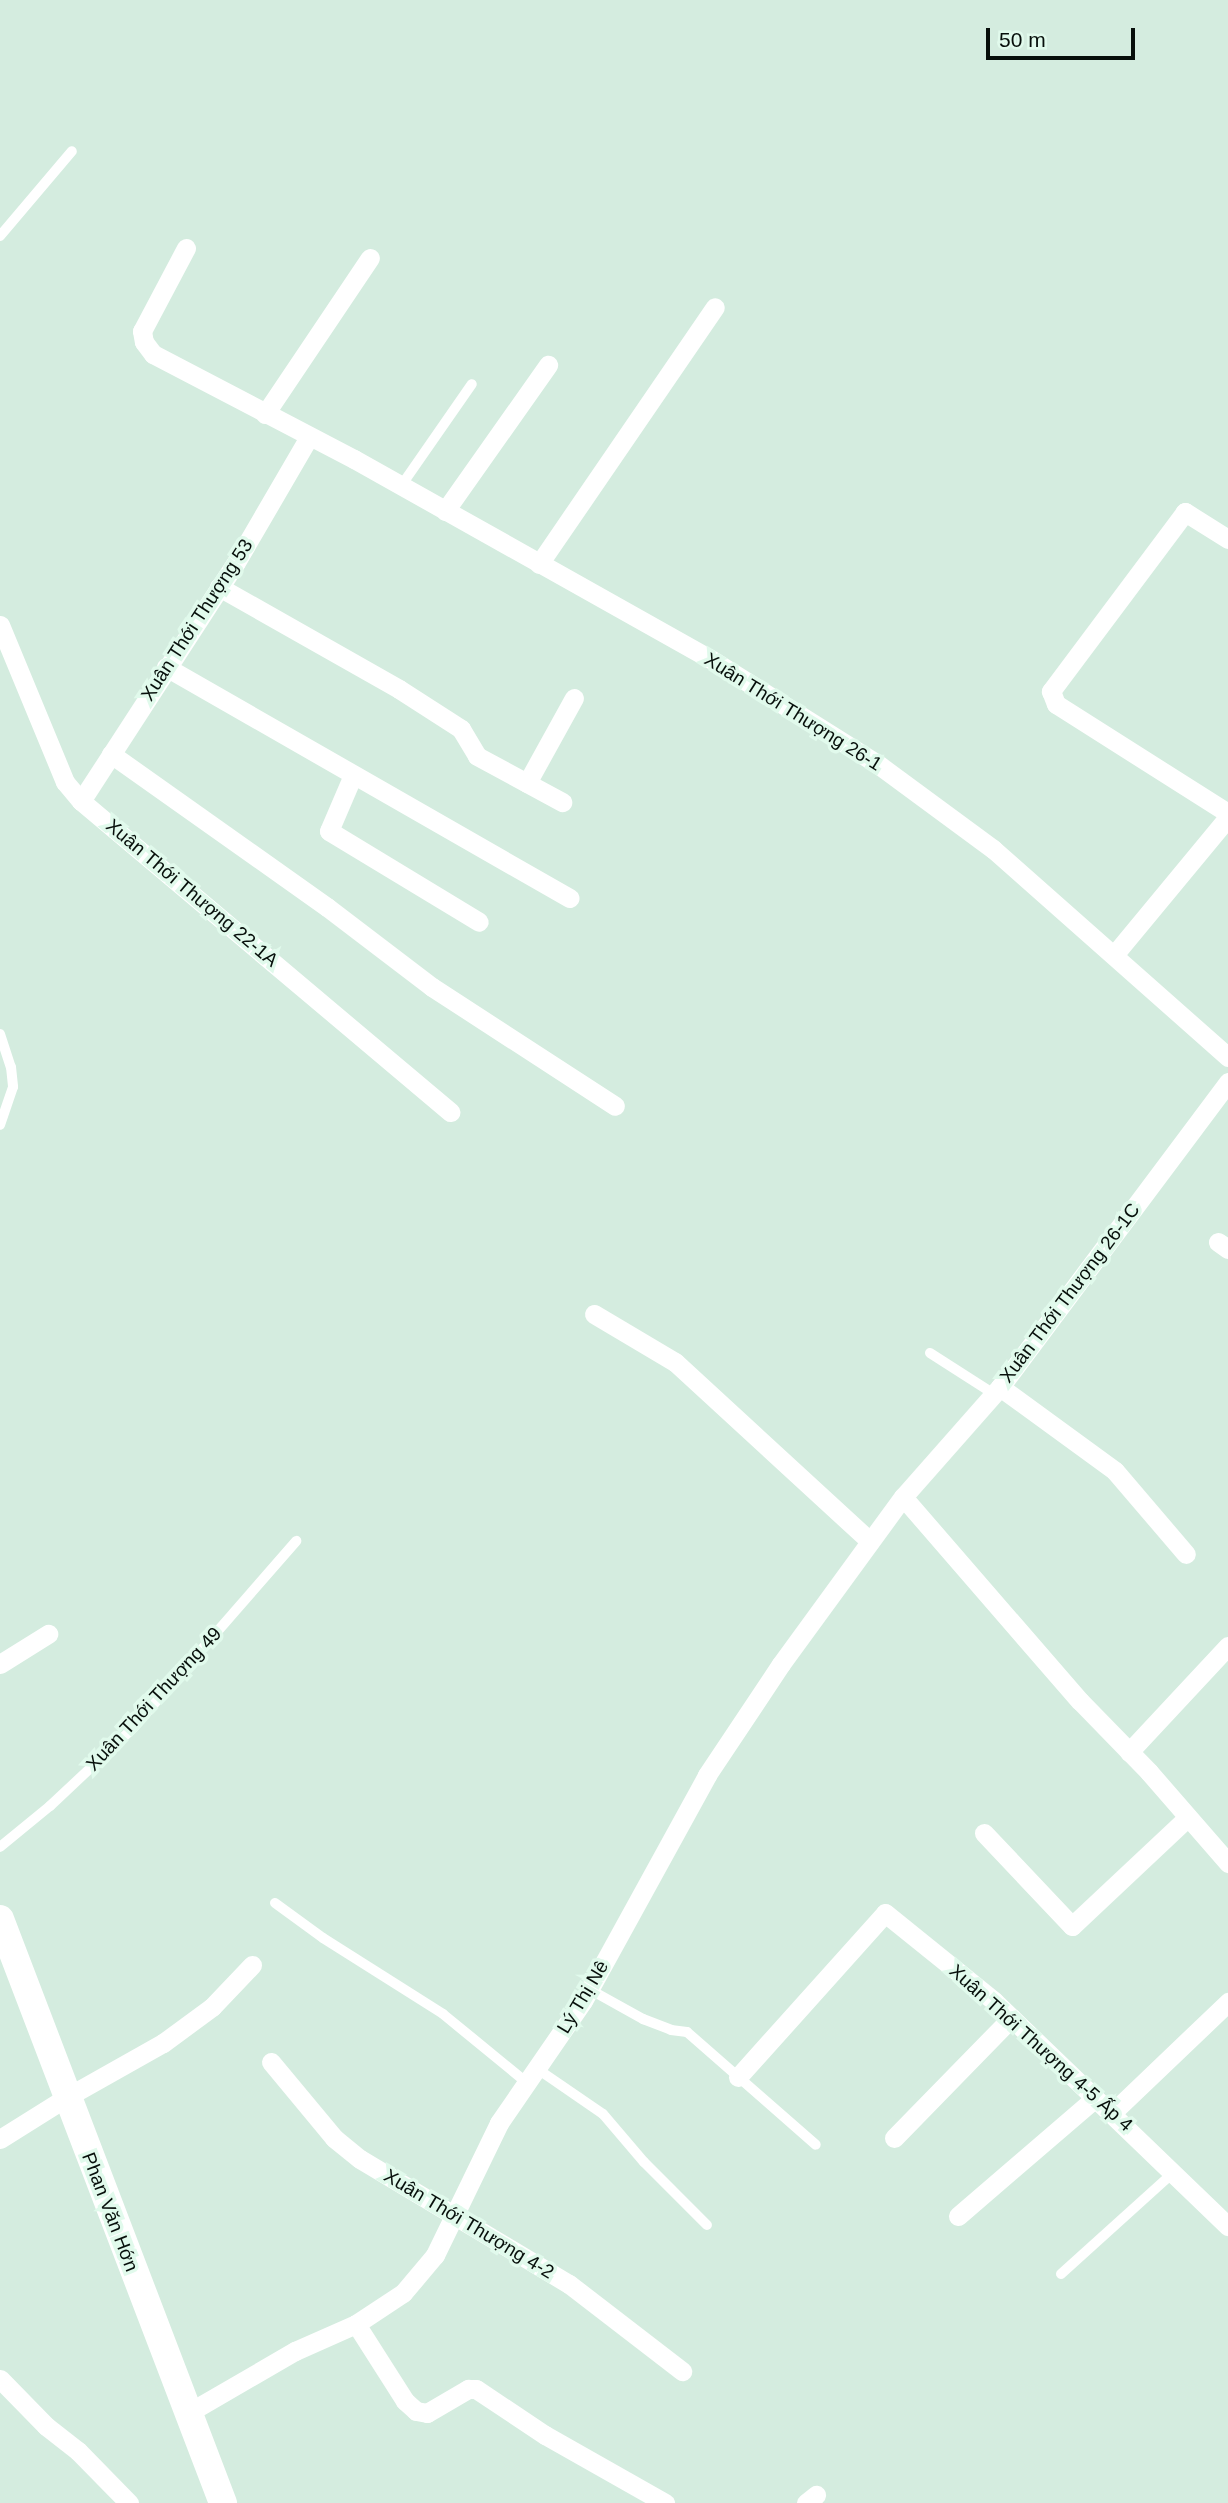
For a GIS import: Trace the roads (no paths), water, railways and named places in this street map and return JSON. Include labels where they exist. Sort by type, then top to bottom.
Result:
[{"type":"main road","name":"Phan Văn Hớn","points":[[0,1919],[223,2503]]},
{"type":"street","name":"Xuân Thới Thượng 26-1","points":[[186,248],[142,331],[144,342],[153,354],[401,486],[709,658],[879,765],[993,849],[1228,1057]]},
{"type":"street","points":[[265,414],[370,258]]},
{"type":"street","points":[[539,564],[715,307]]},
{"type":"street","points":[[445,511],[548,365]]},
{"type":"street","name":"Xuân Thới Thượng 53","points":[[81,802],[219,587],[309,437]]},
{"type":"street","points":[[1114,955],[1227,812],[1056,704],[1051,691],[1185,512],[1228,539]]},
{"type":"street","points":[[219,587],[399,689],[461,729],[477,756],[562,802]]},
{"type":"street","name":"Xuân Thới Thượng 22-1A","points":[[0,625],[7,666],[65,782],[81,802],[450,1112]]},
{"type":"street","points":[[166,667],[569,898]]},
{"type":"street","points":[[527,783],[574,698]]},
{"type":"street","points":[[111,754],[327,907],[432,987],[615,1106]]},
{"type":"street","points":[[354,775],[329,831],[479,922]]},
{"type":"street","name":"Xuân Thới Thượng 26-1C","points":[[903,1497],[997,1391],[1228,1082]]},
{"type":"street","points":[[594,1314],[675,1362],[870,1541]]},
{"type":"street","points":[[997,1391],[1115,1471],[1186,1555]]},
{"type":"street","points":[[903,1497],[1080,1701],[1228,1863]]},
{"type":"street","name":"Lý Thị Nê","points":[[188,2413],[295,2351],[356,2324],[403,2293],[435,2255],[499,2123],[589,1989],[707,1775],[781,1664],[903,1497]]},
{"type":"street","points":[[0,1664],[48,1634]]},
{"type":"street","points":[[1129,1752],[1228,1646]]},
{"type":"street","points":[[984,1833],[1072,1926],[1188,1817]]},
{"type":"street","name":"Xuân Thới Thượng 4-5 Ấp 4","points":[[738,2077],[885,1913],[1011,2018],[1174,2171],[1228,2226]]},
{"type":"street","points":[[0,2139],[67,2097],[163,2043],[212,2007],[252,1965]]},
{"type":"street","points":[[1112,2113],[1228,2002]]},
{"type":"street","points":[[894,2138],[1011,2018]]},
{"type":"street","name":"Xuân Thới Thượng 4-2","points":[[271,2062],[334,2138],[360,2159],[569,2284],[682,2371]]},
{"type":"street","points":[[958,2216],[1095,2098]]},
{"type":"street","points":[[356,2324],[405,2401],[416,2412],[427,2413],[468,2389],[476,2389],[545,2435],[666,2503]]},
{"type":"street","points":[[0,2379],[46,2426],[78,2451],[130,2503]]},
{"type":"lane","points":[[0,236],[72,151]]},
{"type":"lane","points":[[401,486],[472,384]]},
{"type":"lane","points":[[0,1034],[11,1067],[13,1087],[0,1125]]},
{"type":"lane","points":[[930,1353],[997,1391]]},
{"type":"lane","name":"Xuân Thới Thượng 49","points":[[0,1847],[50,1807],[134,1727],[296,1541]]},
{"type":"lane","points":[[275,1903],[323,1938],[443,2014],[531,2075],[603,2114],[644,2162],[707,2225]]},
{"type":"lane","points":[[589,1989],[643,2019],[671,2030],[687,2032],[816,2145]]},
{"type":"lane","points":[[1061,2274],[1174,2171]]}]
